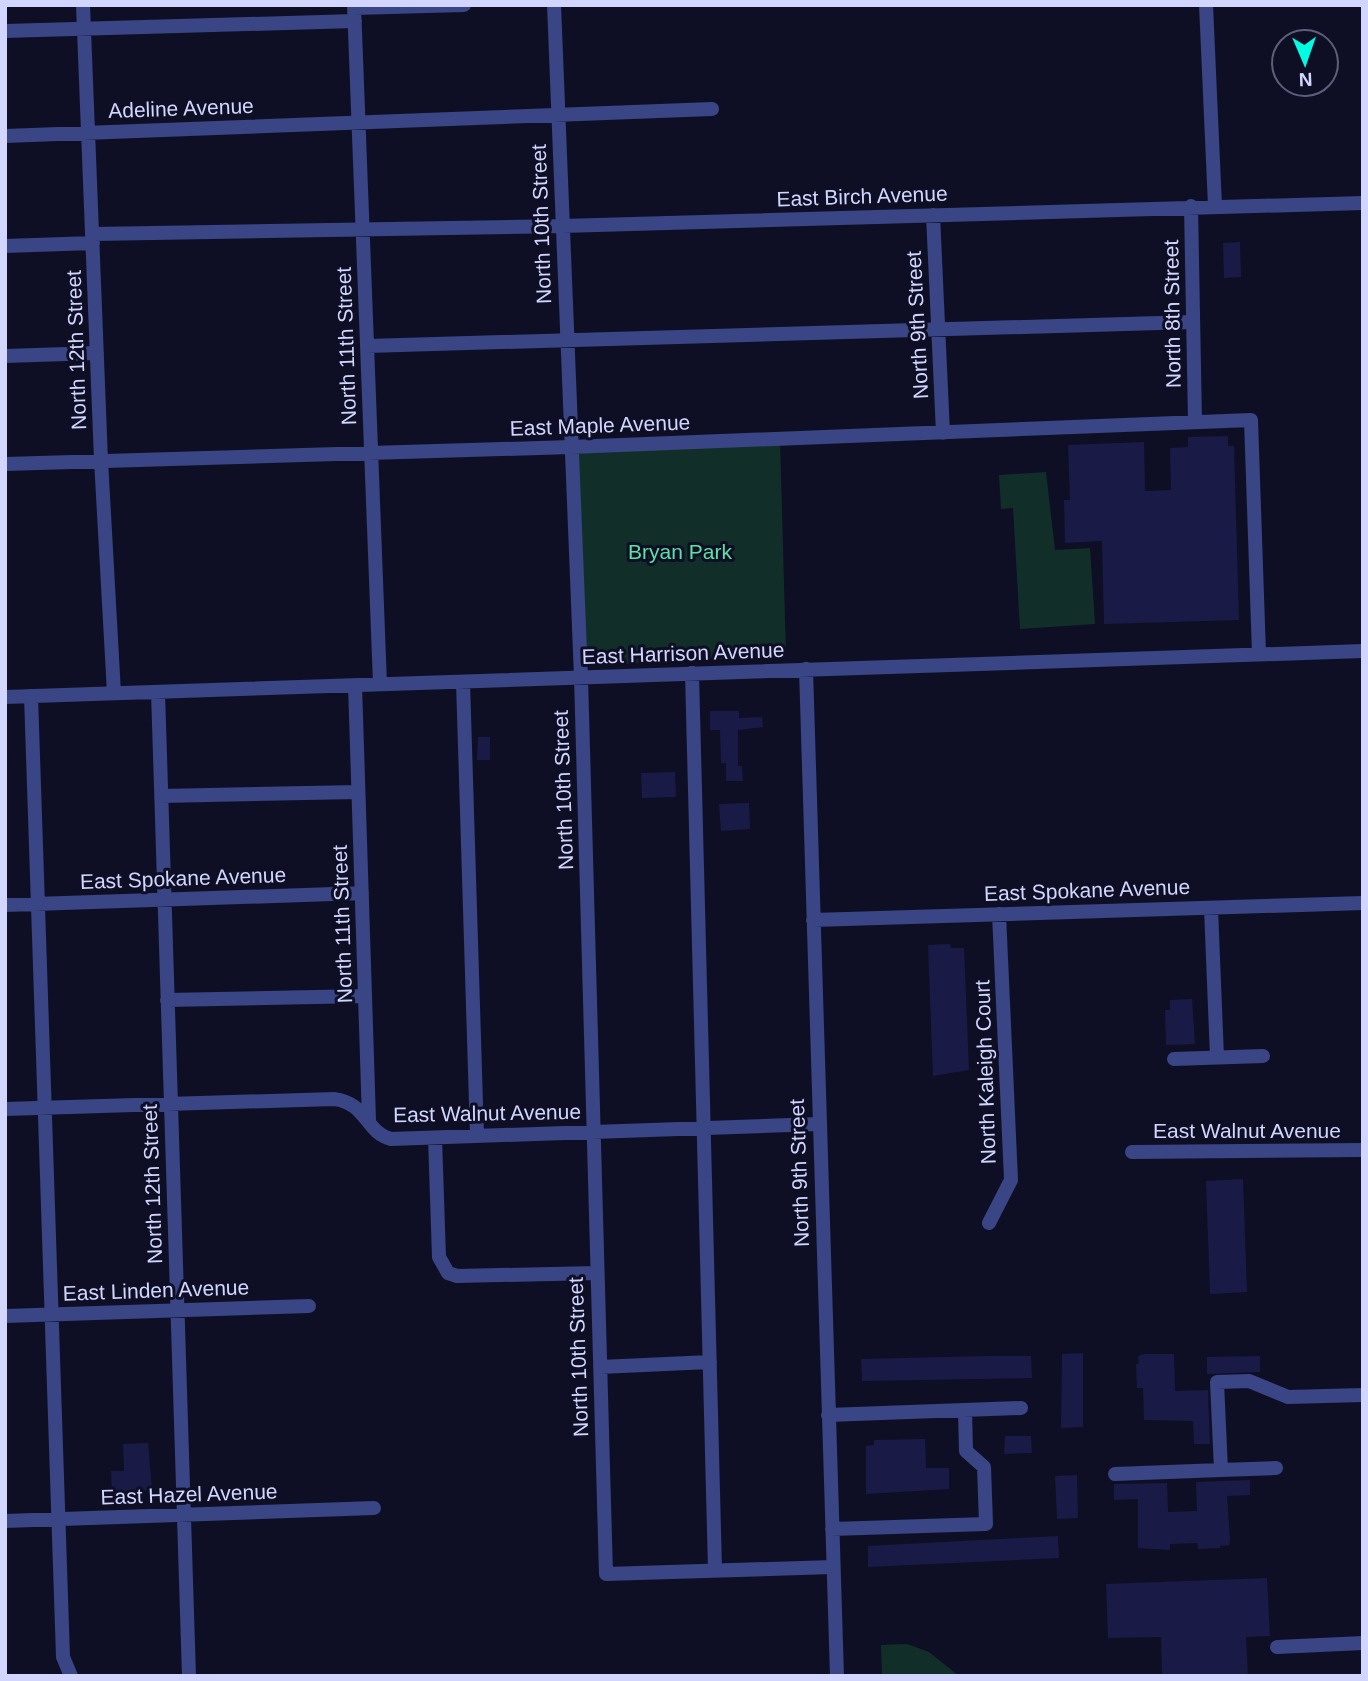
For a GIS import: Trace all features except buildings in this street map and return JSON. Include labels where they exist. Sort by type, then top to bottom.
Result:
[{"type":"street","name":"North 12th Street","points":[[83,5],[100,460],[114,693]]},
{"type":"street","points":[[5,32],[464,5]]},
{"type":"street","name":"North 10th Street","points":[[554,5],[581,677],[606,1574],[715,1570]]},
{"type":"street","points":[[1206,5],[1215,206]]},
{"type":"street","name":"North 11th Street","points":[[354,11],[380,684]]},
{"type":"street","name":"Adeline Avenue","points":[[5,136],[712,109]]},
{"type":"street","name":"East Birch Avenue","points":[[93,239],[362,228],[562,226],[1363,203]]},
{"type":"street","name":"North 8th Street","points":[[1191,206],[1195,421]]},
{"type":"street","name":"North 9th Street","points":[[933,215],[943,433]]},
{"type":"street","points":[[5,246],[93,239]]},
{"type":"street","points":[[367,346],[1192,322]]},
{"type":"street","points":[[5,356],[97,353]]},
{"type":"street","name":"East Maple Avenue","points":[[5,464],[571,447],[1251,420],[1259,654]]},
{"type":"street","name":"East Harrison Avenue","points":[[5,697],[1363,651]]},
{"type":"street","name":"North 9th Street","points":[[806,669],[837,1676]]},
{"type":"street","points":[[692,673],[715,1570],[833,1567]]},
{"type":"street","points":[[463,682],[477,1136]]},
{"type":"street","name":"North 11th Street","points":[[355,685],[369,1120]]},
{"type":"street","name":"North 12th Street","points":[[158,692],[189,1676]]},
{"type":"street","points":[[31,696],[64,1657],[71,1676]]},
{"type":"street","points":[[161,796],[358,792]]},
{"type":"street","name":"East Spokane Avenue","points":[[5,905],[362,894]]},
{"type":"street","name":"East Spokane Avenue","points":[[813,920],[1363,903]]},
{"type":"street","points":[[1212,908],[1217,1057]]},
{"type":"street","name":"North Kaleigh Court","points":[[989,1223],[1011,1180],[999,914]]},
{"type":"street","points":[[167,1000],[365,996]]},
{"type":"street","points":[[1174,1059],[1263,1056]]},
{"type":"street","name":"East Walnut Avenue","points":[[5,1109],[334,1099],[355,1105],[369,1120],[376,1133],[391,1139],[818,1124]]},
{"type":"street","points":[[435,1138],[439,1257],[443,1268],[457,1276],[596,1273]]},
{"type":"street","name":"East Walnut Avenue","points":[[1132,1152],[1363,1150]]},
{"type":"street","name":"East Linden Avenue","points":[[5,1315],[309,1306]]},
{"type":"street","points":[[600,1367],[710,1362]]},
{"type":"street","points":[[1222,1470],[1217,1382],[1249,1381],[1288,1397],[1363,1395]]},
{"type":"street","points":[[828,1415],[1021,1408]]},
{"type":"street","points":[[832,1529],[986,1524],[984,1467],[966,1451],[965,1410]]},
{"type":"street","points":[[1115,1474],[1276,1468]]},
{"type":"street","name":"East Hazel Avenue","points":[[5,1521],[373,1508]]},
{"type":"street","points":[[1277,1647],[1363,1643]]},
{"type":"green space","name":"Bryan Park","points":[[780,439],[786,656],[582,666],[571,447]]},
{"type":"green space","points":[[1046,472],[1055,550],[1090,548],[1095,624],[1020,629],[1013,508],[1001,509],[999,475]]},
{"type":"green space","points":[[907,1644],[929,1652],[959,1676],[882,1676],[881,1645]]}]
